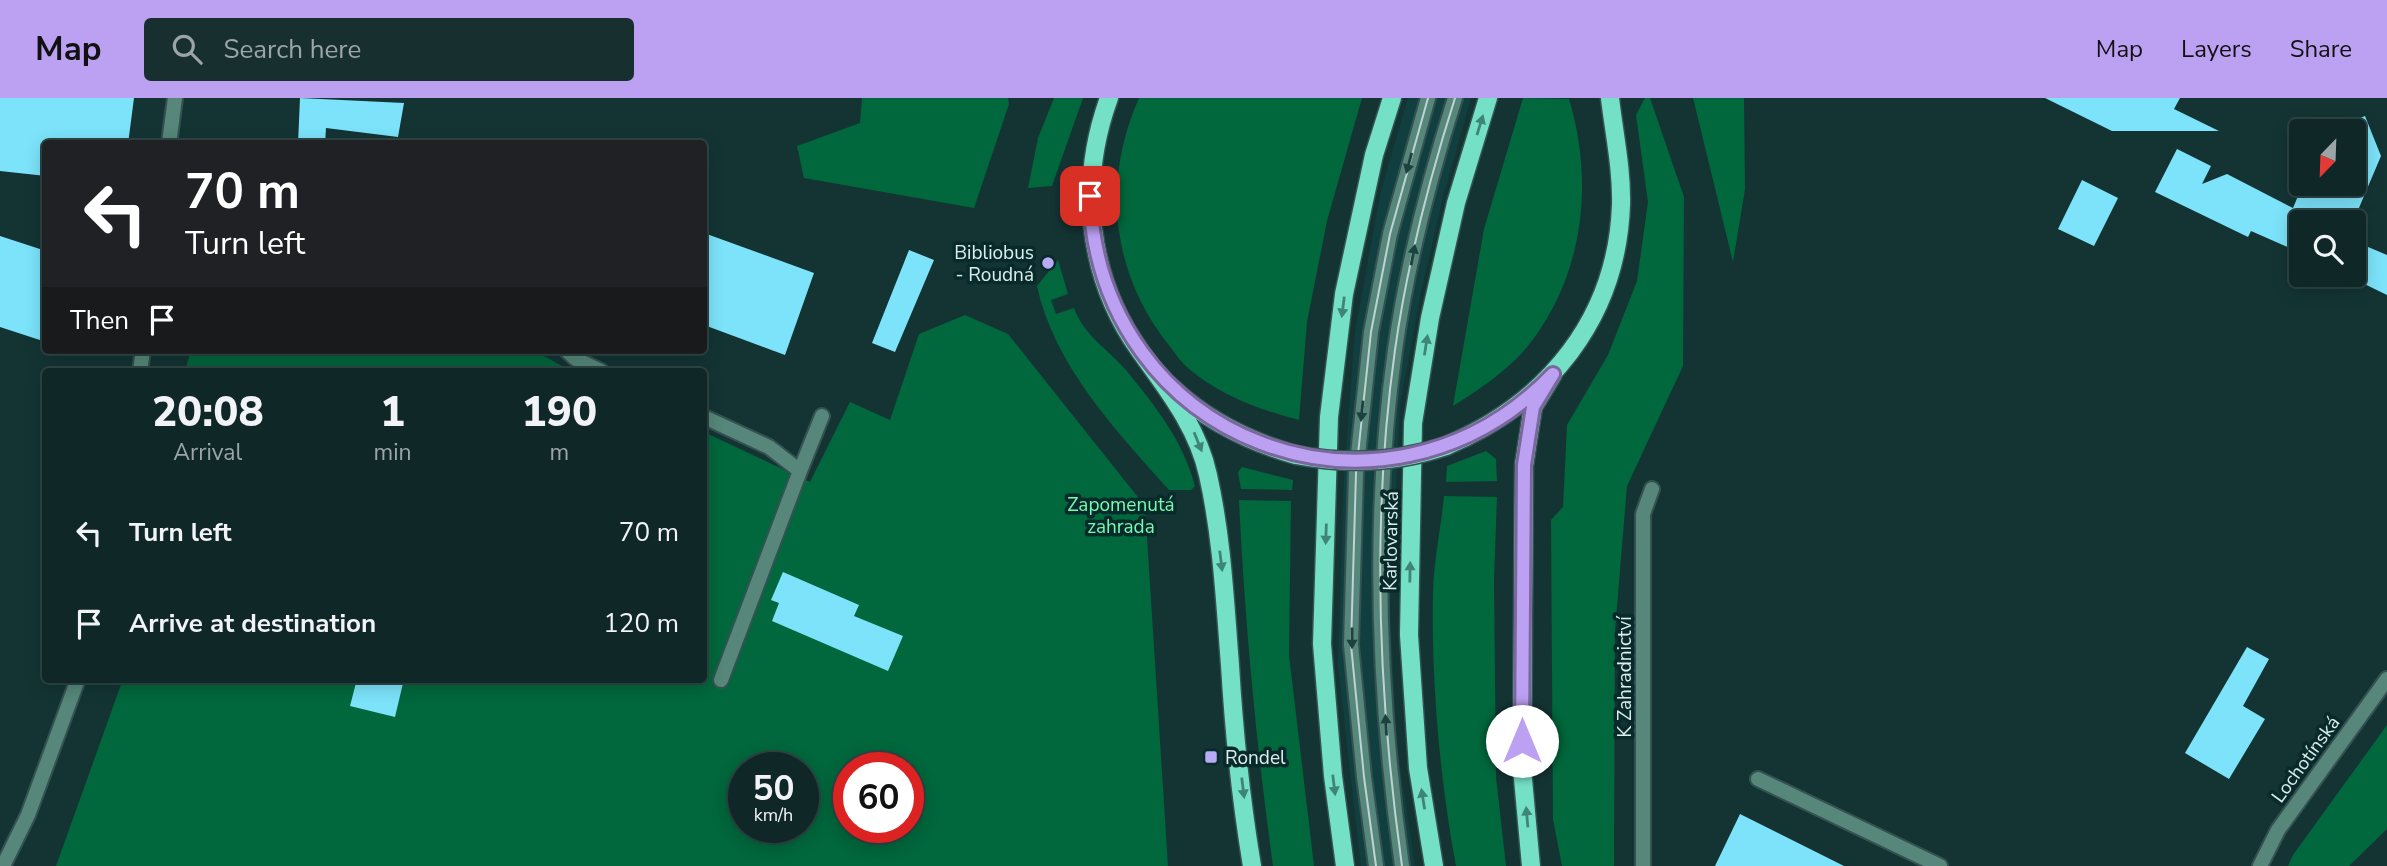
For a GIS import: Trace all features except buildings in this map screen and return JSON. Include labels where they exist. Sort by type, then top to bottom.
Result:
[{"type":"main road","points":[[1109,98],[1092,165],[1092,228],[1108,292],[1126,329],[1193,429],[1202,452],[1212,494],[1224,590],[1232,702],[1252,866]]},
{"type":"main road","points":[[1345,866],[1333,776],[1322,644],[1329,417],[1344,294],[1374,155],[1392,98]]},
{"type":"main road","name":"Karlovarská","points":[[1434,866],[1418,768],[1409,635],[1413,423],[1430,318],[1453,216],[1488,98]]},
{"type":"main road","points":[[1601,98],[1617,152]]},
{"type":"main road","points":[[1531,866],[1522,768],[1524,465],[1533,407],[1587,326],[1609,277],[1619,226],[1620,183],[1610,98]]},
{"type":"main road","points":[[1149,363],[1175,391],[1236,434],[1296,455],[1320,460],[1368,462],[1407,457],[1446,446],[1506,416],[1553,374]]},
{"type":"street","points":[[170,140],[175,98]]},
{"type":"street","name":"Karlovarská","points":[[1376,866],[1351,645],[1356,473],[1373,320],[1390,234],[1428,98]]},
{"type":"street","name":"Karlovarská","points":[[1402,866],[1388,772],[1381,642],[1381,509],[1386,427],[1395,347],[1414,245],[1433,169],[1455,98]]},
{"type":"street","points":[[570,354],[595,368]]},
{"type":"street","points":[[721,680],[822,416]]},
{"type":"street","points":[[707,418],[769,447],[800,471]]},
{"type":"street","name":"K Zahradnictví","points":[[1643,866],[1643,514],[1653,489]]},
{"type":"street","name":"Lochotínská","points":[[2260,866],[2278,830],[2387,679]]},
{"type":"street","points":[[3,866],[28,815],[77,683]]},
{"type":"street","points":[[1758,779],[1940,866]]},
{"type":"shaded area","points":[[1408,98],[1471,98],[1443,197],[1422,287],[1400,404],[1390,608],[1397,746],[1415,866],[1361,866],[1338,666],[1344,479],[1355,332],[1381,191]]},
{"type":"green space","points":[[862,98],[1008,98],[1009,104],[974,208],[804,178],[797,146],[860,123]]},
{"type":"green space","points":[[1054,98],[1083,98],[1052,186],[1028,188],[1038,138]]},
{"type":"green space","points":[[1139,98],[1362,98],[1327,221],[1307,322],[1299,420],[1240,400],[1200,378],[1175,354],[1149,316],[1134,287],[1118,225],[1117,193],[1127,129]]},
{"type":"green space","points":[[1523,98],[1569,99],[1577,130],[1582,194],[1573,256],[1549,315],[1523,352],[1505,370],[1453,406],[1484,229]]},
{"type":"green space","points":[[1645,98],[1650,98],[1684,197],[1683,366],[1627,486],[1615,631],[1614,866],[1562,866],[1553,819],[1551,520],[1563,507],[1567,425],[1608,355],[1637,281],[1648,202],[1636,115]]},
{"type":"green space","points":[[1693,98],[1744,98],[1745,189],[1733,262]]},
{"type":"green space","points":[[1058,260],[1068,294],[1051,300],[1056,314],[1074,308],[1084,327],[1126,370],[1147,397],[1176,439],[1195,486],[1191,490],[1169,490],[1108,420],[1072,370],[1045,315],[1037,286]]},
{"type":"green space","name":"Zapomenutá zahrada","points":[[965,315],[1008,334],[1145,506],[1168,866],[56,866],[122,683],[707,683],[707,433],[810,482],[850,402],[890,420],[919,334]]},
{"type":"green space","points":[[190,354],[540,354],[566,368],[186,368]]},
{"type":"green space","points":[[1486,451],[1496,459],[1497,481],[1446,482],[1447,466]]},
{"type":"green space","points":[[1242,467],[1293,480],[1292,490],[1241,489],[1238,472]]},
{"type":"green space","points":[[1444,496],[1497,497],[1494,580],[1496,777],[1506,866],[1456,866],[1450,833],[1438,730],[1433,625],[1434,580]]},
{"type":"green space","points":[[1239,500],[1291,501],[1289,655],[1314,866],[1273,866],[1252,683]]},
{"type":"green space","points":[[2387,725],[2387,829],[2349,866],[2288,866],[2293,855]]},
{"type":"tram line","points":[[1376,866],[1351,645],[1356,473],[1371,332],[1390,234],[1428,98]]},
{"type":"tram line","points":[[1402,866],[1387,737],[1380,608],[1380,543],[1387,414],[1412,254],[1455,98]]},
{"type":"place","name":"Bibliobus - Roudná","points":[[1048,263]]},
{"type":"place","name":"Rondel","points":[[1211,757]]},
{"type":"route","points":[[1090,196],[1094,243],[1102,276],[1114,307],[1139,350],[1175,391],[1200,411],[1236,434],[1259,443],[1296,455],[1348,462],[1387,460],[1432,451],[1488,428],[1523,403],[1553,374],[1533,407],[1524,465],[1522,741]]}]
